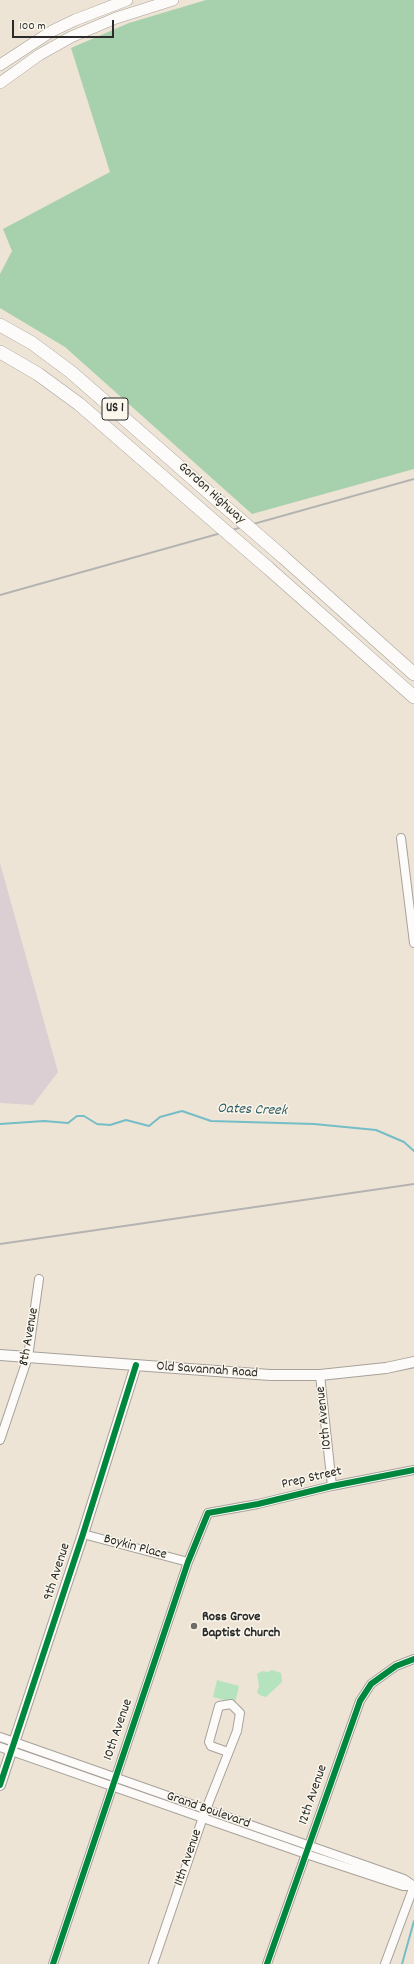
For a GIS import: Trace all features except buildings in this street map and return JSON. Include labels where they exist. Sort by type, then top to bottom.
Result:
[{"type":"highway","name":"Gordon Highway","points":[[0,325],[32,343],[71,372],[282,556],[414,674]]},
{"type":"highway","name":"Gordon Highway","points":[[0,352],[38,374],[79,404],[414,697]]},
{"type":"main road","points":[[0,65],[52,31],[75,20],[127,0]]},
{"type":"main road","points":[[0,83],[39,54],[71,37],[116,18],[173,0]]},
{"type":"street","points":[[401,838],[414,943]]},
{"type":"street","name":"8th Avenue","points":[[0,1440],[28,1357],[39,1279]]},
{"type":"street","name":"Old Savannah Road","points":[[0,1355],[270,1375],[320,1375],[386,1368],[414,1362]]},
{"type":"street","name":"9th Avenue","points":[[0,1785],[83,1534],[136,1365]]},
{"type":"street","name":"10th Avenue","points":[[320,1375],[332,1486]]},
{"type":"street","name":"Prep Street","points":[[216,1510],[258,1504],[332,1486],[414,1470]]},
{"type":"street","name":"10th Avenue","points":[[53,1964],[188,1562],[208,1513],[216,1510]]},
{"type":"street","name":"Boykin Place","points":[[83,1534],[188,1562]]},
{"type":"street","name":"12th Avenue","points":[[267,1964],[360,1701],[371,1684],[396,1666],[414,1659]]},
{"type":"street","name":"11th Avenue","points":[[153,1964],[204,1814],[237,1731],[240,1713],[231,1704],[219,1706],[209,1742],[211,1746],[228,1752]]},
{"type":"street","name":"Grand Boulevard","points":[[0,1737],[13,1747],[112,1788],[309,1844],[404,1878],[414,1886]]},
{"type":"street","name":"Grand Boulevard","points":[[0,1747],[13,1747],[115,1778],[306,1854],[403,1886],[414,1886]]},
{"type":"street","points":[[385,1964],[414,1886]]},
{"type":"shaded area","points":[[0,863],[58,1072],[33,1105],[0,1103]]},
{"type":"green space","points":[[206,0],[414,0],[414,469],[252,514],[65,347],[0,308],[0,274],[12,251],[3,229],[110,172],[71,48],[129,23]]},
{"type":"green space","points":[[272,1670],[281,1673],[282,1682],[266,1697],[262,1696],[257,1693],[259,1686],[257,1674],[262,1671],[268,1672]]},
{"type":"green space","points":[[217,1680],[239,1686],[235,1703],[213,1697]]},
{"type":"waterway","name":"Oates Creek","points":[[0,1124],[44,1121],[68,1123],[77,1116],[84,1116],[97,1124],[110,1125],[126,1120],[149,1126],[160,1117],[182,1111],[211,1121],[314,1124],[376,1130],[404,1142],[414,1151]]},
{"type":"waterway","name":"Oates Creek","points":[[402,1964],[414,1921]]},
{"type":"railway","points":[[0,595],[414,479]]},
{"type":"railway","points":[[0,1244],[414,1184]]},
{"type":"cycle path","points":[[0,1785],[83,1534],[136,1365]]},
{"type":"cycle path","points":[[53,1964],[188,1562],[208,1513],[258,1504],[332,1486],[414,1470]]},
{"type":"cycle path","points":[[267,1964],[360,1701],[371,1684],[396,1666],[414,1659]]},
{"type":"place","name":"Ross Grove Baptist Church","points":[[194,1626]]}]
